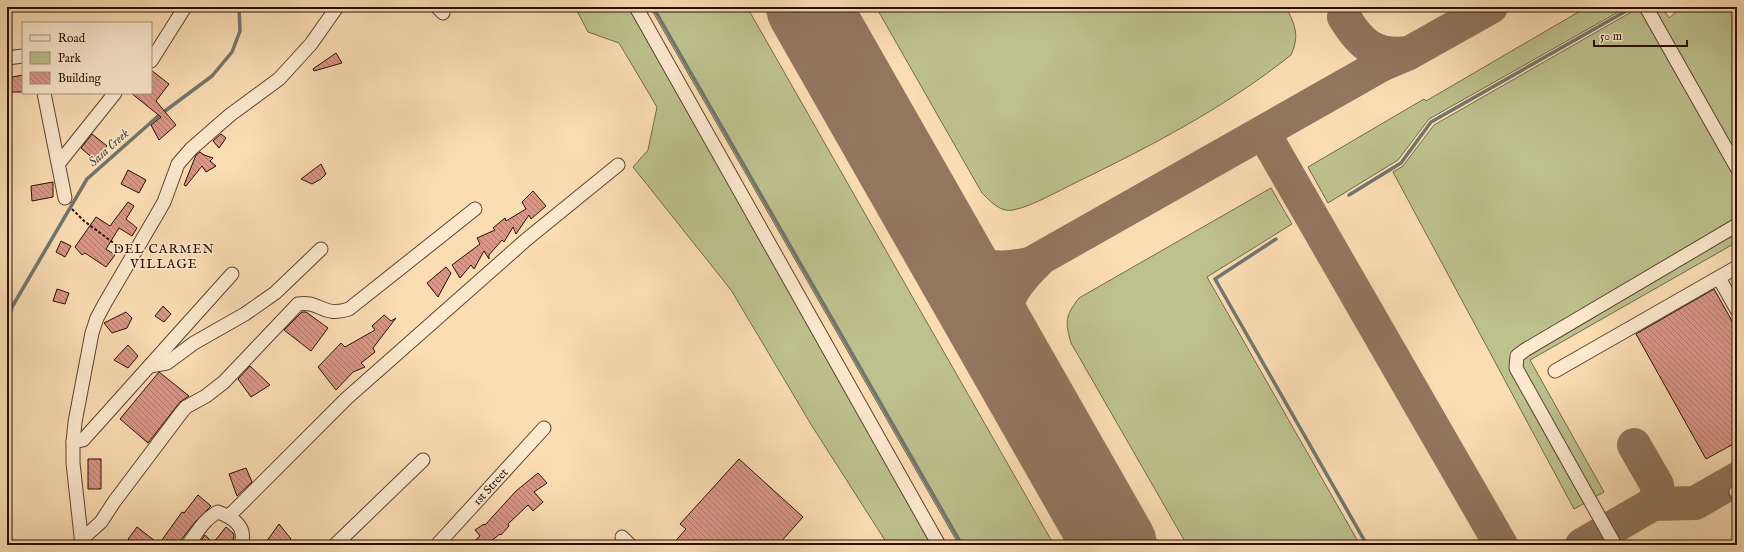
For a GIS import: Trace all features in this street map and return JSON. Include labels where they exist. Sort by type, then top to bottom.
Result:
[{"type":"street","points":[[152,59],[185,7]]},
{"type":"street","points":[[82,542],[73,463],[73,442],[89,353],[97,318],[164,202],[178,164],[191,149],[230,115],[279,79],[311,44],[337,7]]},
{"type":"street","points":[[636,7],[939,545]]},
{"type":"street","points":[[1646,7],[1737,168]]},
{"type":"street","points":[[7,58],[22,56]]},
{"type":"street","points":[[44,94],[67,201]]},
{"type":"street","points":[[59,163],[114,94]]},
{"type":"street","points":[[229,516],[347,398],[527,239],[618,165]]},
{"type":"street","points":[[82,542],[101,522],[114,502],[184,410],[224,382],[298,304],[312,304],[331,312],[349,309],[475,209]]},
{"type":"street","points":[[1615,545],[1516,368],[1517,356],[1737,225]]},
{"type":"street","points":[[150,366],[167,363],[194,343],[245,314],[275,293],[321,249]]},
{"type":"street","points":[[1555,371],[1737,267]]},
{"type":"street","points":[[73,442],[83,440],[232,274]]},
{"type":"street","points":[[1719,278],[1737,310]]},
{"type":"street","name":"1st Street","points":[[437,545],[544,428]]},
{"type":"street","points":[[335,545],[423,460]]},
{"type":"street","points":[[188,545],[212,515],[218,512],[229,516],[243,530],[244,537],[241,545]]},
{"type":"path","points":[[67,201],[84,221],[132,256]]},
{"type":"green space","points":[[575,7],[628,7],[935,545],[888,545],[812,426],[731,290],[633,167],[648,150],[657,107],[619,43],[588,32]]},
{"type":"green space","points":[[650,7],[747,7],[1054,545],[959,545]]},
{"type":"green space","points":[[876,7],[1286,7],[1292,19],[1296,36],[1291,55],[1241,92],[1214,109],[1160,140],[1045,198],[1021,208],[1004,210],[996,206],[982,193]]},
{"type":"green space","points":[[1587,7],[1627,7],[1429,119],[1398,160],[1328,203],[1308,167],[1424,99],[1426,101]]},
{"type":"green space","points":[[1640,7],[1737,176],[1737,221],[1513,355],[1585,503],[1574,509],[1393,172],[1403,166],[1434,125]]},
{"type":"green space","points":[[1653,7],[1662,7],[1669,18],[1682,7],[1737,7],[1737,159]]},
{"type":"green space","points":[[1271,188],[1292,224],[1207,277],[1360,545],[1187,545],[1071,343],[1069,336],[1067,324],[1069,315],[1079,298]]},
{"type":"green space","points":[[1737,230],[1737,242],[1530,360],[1604,492],[1593,498],[1523,370],[1522,364],[1524,357]]},
{"type":"building","points":[[336,53],[342,63],[314,71],[313,69]]},
{"type":"building","points":[[152,71],[169,84],[156,101],[176,125],[159,140],[151,125],[161,117],[132,94],[152,94]]},
{"type":"building","points":[[22,75],[22,92],[7,92],[7,78]]},
{"type":"building","points":[[92,134],[107,146],[95,160],[81,148]]},
{"type":"building","points":[[221,134],[226,138],[219,148],[213,141]]},
{"type":"building","points":[[200,152],[213,158],[210,161],[216,166],[206,172],[202,166],[186,186],[184,185],[196,155]]},
{"type":"building","points":[[321,164],[326,174],[321,179],[312,184],[301,179]]},
{"type":"building","points":[[128,170],[146,180],[139,193],[121,184]]},
{"type":"building","points":[[53,182],[53,197],[32,201],[31,186]]},
{"type":"building","points":[[533,191],[546,206],[531,219],[529,215],[516,234],[513,227],[504,242],[502,240],[489,255],[489,259],[484,251],[474,269],[471,265],[460,278],[452,265],[480,244],[477,238],[495,230],[493,228],[505,218],[506,221],[526,209],[522,202]]},
{"type":"building","points":[[128,202],[134,206],[126,219],[137,228],[132,236],[119,228],[106,249],[115,255],[106,267],[85,253],[82,255],[75,247],[96,217],[110,226]]},
{"type":"building","points":[[61,241],[71,246],[65,257],[56,252]]},
{"type":"building","points":[[446,267],[451,273],[438,297],[427,283]]},
{"type":"building","points":[[57,289],[69,293],[65,304],[53,301]]},
{"type":"building","points":[[1714,289],[1737,330],[1737,442],[1706,459],[1636,334]]},
{"type":"building","points":[[163,306],[171,314],[164,322],[155,316]]},
{"type":"building","points":[[126,312],[132,318],[127,328],[112,333],[104,323]]},
{"type":"building","points":[[302,312],[306,312],[328,328],[311,351],[284,330]]},
{"type":"building","points":[[384,315],[391,321],[396,318],[373,348],[375,352],[361,363],[365,367],[353,372],[336,390],[318,367],[341,343],[345,347],[375,330],[372,326]]},
{"type":"building","points":[[128,345],[138,356],[128,368],[114,360]]},
{"type":"building","points":[[250,366],[270,385],[251,397],[238,379]]},
{"type":"building","points":[[159,372],[189,396],[180,402],[148,443],[120,419]]},
{"type":"building","points":[[88,459],[101,459],[101,489],[88,489]]},
{"type":"building","points":[[739,459],[803,517],[778,545],[672,545],[686,529],[680,524]]},
{"type":"building","points":[[246,468],[252,482],[237,496],[229,474]]},
{"type":"building","points":[[538,473],[547,483],[534,492],[543,502],[533,511],[528,505],[508,524],[509,526],[501,535],[500,534],[486,545],[470,545],[480,536],[475,530],[484,524],[485,525],[516,491]]},
{"type":"building","points":[[198,495],[211,506],[195,522],[181,540],[180,545],[135,545],[128,539],[137,527],[159,544],[182,512],[184,513]]},
{"type":"building","points":[[279,524],[291,539],[287,545],[264,545]]},
{"type":"building","points":[[226,527],[234,534],[233,545],[198,545],[205,535],[213,543]]},
{"type":"waterway","name":"Sasa Creek","points":[[7,324],[12,307],[87,179],[157,117],[212,76],[232,52],[240,31],[239,7]]},
{"type":"waterway","points":[[653,7],[962,545]]},
{"type":"waterway","points":[[1349,195],[1401,163],[1431,122],[1633,7]]},
{"type":"waterway","points":[[1276,239],[1215,279],[1367,545]]},
{"type":"taxiway","points":[[1344,17],[1350,27],[1363,42],[1370,47],[1378,51],[1397,54],[1409,53],[1491,7]]},
{"type":"taxiway","points":[[937,234],[960,255],[977,264],[1004,268],[1032,263],[1383,64],[1409,53]]},
{"type":"taxiway","points":[[1263,132],[1501,545]]},
{"type":"taxiway","points":[[1005,353],[1003,324],[1008,301],[1019,281],[1039,260]]},
{"type":"taxiway","points":[[1582,545],[1653,504],[1657,495],[1657,485],[1634,445]]},
{"type":"taxiway","points":[[1653,504],[1695,503],[1737,479]]},
{"type":"runway","points":[[808,7],[1115,545]]},
{"type":"district","name":"DEL CARMEN VILLAGE","points":[[164,256]]}]
